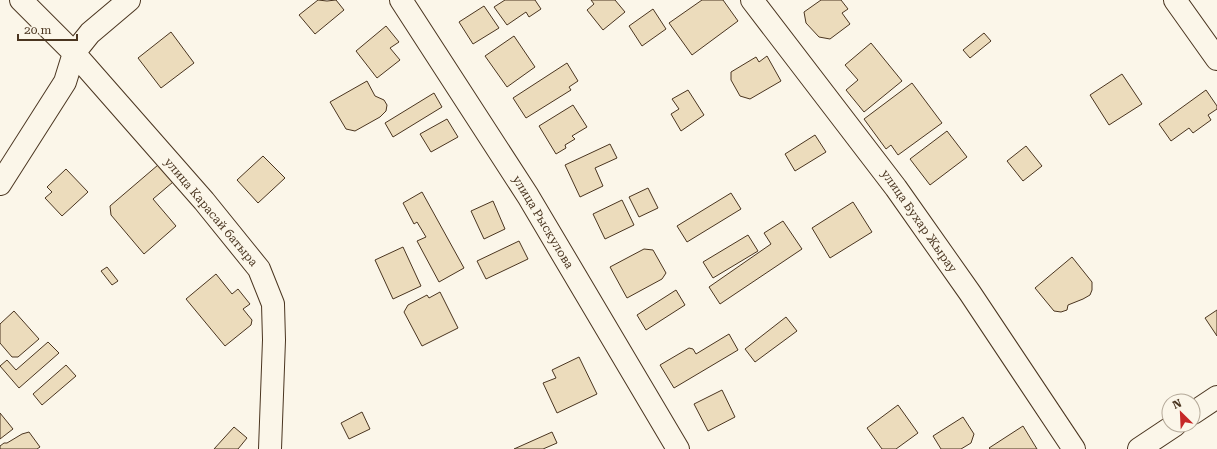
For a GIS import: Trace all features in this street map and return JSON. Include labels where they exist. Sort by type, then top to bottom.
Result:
[{"type":"street","name":"улица Карасай батыра","points":[[21,0],[74,53],[204,201],[259,269],[273,304],[274,340],[270,449]]},
{"type":"street","points":[[0,184],[65,82],[74,53],[90,33],[129,0]]},
{"type":"street","name":"улица Рыскулова","points":[[401,0],[528,196],[678,449]]},
{"type":"street","name":"улица Бухар Жырау","points":[[752,0],[896,188],[970,293],[1074,449]]},
{"type":"street","points":[[1175,0],[1217,60]]},
{"type":"street","points":[[1201,408],[1217,398]]},
{"type":"street","points":[[1139,449],[1163,433]]},
{"type":"building","points":[[318,0],[336,0],[344,10],[315,34],[299,15]]},
{"type":"building","points":[[505,0],[535,0],[541,9],[529,17],[526,12],[507,25],[494,7]]},
{"type":"building","points":[[591,0],[615,0],[625,12],[603,30],[587,10],[594,4]]},
{"type":"building","points":[[702,0],[723,0],[738,21],[692,55],[669,23]]},
{"type":"building","points":[[821,0],[841,0],[848,9],[842,13],[850,24],[830,39],[819,37],[806,23],[804,12]]},
{"type":"building","points":[[484,6],[499,28],[473,44],[459,22]]},
{"type":"building","points":[[653,9],[666,29],[642,46],[629,26]]},
{"type":"building","points":[[386,26],[399,42],[390,48],[400,60],[377,78],[356,51]]},
{"type":"building","points":[[171,32],[194,63],[161,88],[138,58]]},
{"type":"building","points":[[984,33],[991,41],[970,58],[963,50]]},
{"type":"building","points":[[514,36],[535,67],[507,87],[485,56]]},
{"type":"building","points":[[871,43],[902,81],[864,112],[846,90],[858,80],[845,65]]},
{"type":"building","points":[[767,56],[781,81],[750,99],[740,96],[731,80],[731,72],[756,57],[759,62]]},
{"type":"building","points":[[567,63],[578,81],[569,87],[571,90],[526,118],[513,98]]},
{"type":"building","points":[[1122,74],[1142,104],[1109,125],[1090,95]]},
{"type":"building","points":[[367,81],[375,96],[384,100],[387,105],[386,111],[380,117],[355,131],[346,129],[330,102]]},
{"type":"building","points":[[912,83],[942,123],[898,155],[891,145],[886,149],[864,119]]},
{"type":"building","points":[[688,90],[704,115],[681,131],[671,114],[679,109],[672,99]]},
{"type":"building","points":[[1206,90],[1217,106],[1217,109],[1208,115],[1211,120],[1193,133],[1189,128],[1171,141],[1159,124]]},
{"type":"building","points":[[434,93],[442,107],[393,137],[385,123]]},
{"type":"building","points":[[573,105],[587,127],[572,136],[575,139],[565,145],[566,148],[556,154],[539,126]]},
{"type":"building","points":[[447,119],[458,137],[431,152],[420,134]]},
{"type":"building","points":[[947,131],[967,157],[930,185],[910,159]]},
{"type":"building","points":[[815,135],[826,152],[795,171],[785,154]]},
{"type":"building","points":[[610,144],[617,158],[595,168],[603,186],[580,197],[565,165]]},
{"type":"building","points":[[1026,146],[1042,166],[1023,181],[1007,161]]},
{"type":"building","points":[[263,156],[285,178],[258,203],[237,180]]},
{"type":"building","points":[[158,165],[173,182],[153,199],[176,226],[144,254],[111,215],[110,206]]},
{"type":"building","points":[[66,169],[88,192],[62,216],[45,198],[52,192],[47,187]]},
{"type":"building","points":[[648,188],[658,208],[639,217],[629,197]]},
{"type":"building","points":[[422,192],[464,268],[439,282],[417,241],[426,237],[417,222],[414,224],[403,203]]},
{"type":"building","points":[[731,193],[741,209],[687,242],[677,226]]},
{"type":"building","points":[[622,200],[634,225],[605,239],[593,214]]},
{"type":"building","points":[[493,201],[505,229],[484,239],[471,211]]},
{"type":"building","points":[[853,202],[872,232],[830,258],[812,228]]},
{"type":"building","points":[[783,221],[802,249],[720,304],[709,287],[771,244],[764,233]]},
{"type":"building","points":[[748,235],[758,251],[713,278],[703,262]]},
{"type":"building","points":[[519,241],[528,259],[486,279],[477,261]]},
{"type":"building","points":[[403,247],[421,286],[393,299],[375,260]]},
{"type":"building","points":[[644,249],[653,250],[666,273],[662,279],[627,298],[610,267]]},
{"type":"building","points":[[1072,257],[1092,282],[1092,290],[1090,295],[1068,305],[1067,310],[1061,312],[1054,311],[1035,288]]},
{"type":"building","points":[[107,267],[118,281],[112,285],[101,271]]},
{"type":"building","points":[[216,274],[232,294],[238,289],[250,304],[243,309],[252,320],[251,325],[225,346],[186,299]]},
{"type":"building","points":[[676,290],[685,305],[646,330],[637,315]]},
{"type":"building","points":[[440,292],[458,328],[422,346],[404,312],[408,305],[427,295],[429,298]]},
{"type":"building","points":[[1217,310],[1217,336],[1205,318]]},
{"type":"building","points":[[14,311],[39,339],[18,357],[12,357],[0,343],[0,324]]},
{"type":"building","points":[[786,317],[797,331],[755,362],[745,349]]},
{"type":"building","points":[[729,334],[738,350],[674,388],[660,365],[689,348],[693,349],[696,354]]},
{"type":"building","points":[[48,342],[59,353],[19,388],[0,366],[7,360],[16,370]]},
{"type":"building","points":[[579,357],[597,394],[557,413],[543,383],[556,378],[552,370]]},
{"type":"building","points":[[66,365],[76,376],[42,405],[33,394]]},
{"type":"building","points":[[722,390],[735,417],[708,431],[694,404]]},
{"type":"building","points":[[898,405],[918,433],[896,449],[882,449],[867,428]]},
{"type":"building","points":[[362,412],[370,429],[349,439],[341,423]]},
{"type":"building","points":[[0,413],[13,429],[0,439]]},
{"type":"building","points":[[963,417],[974,434],[971,443],[961,449],[941,449],[933,436]]},
{"type":"building","points":[[1023,426],[1037,449],[989,448]]},
{"type":"building","points":[[234,427],[247,438],[238,449],[214,449]]},
{"type":"building","points":[[29,432],[40,447],[37,449],[0,449],[0,446],[4,443],[7,443],[22,434]]},
{"type":"building","points":[[552,432],[557,443],[543,449],[514,449]]}]
